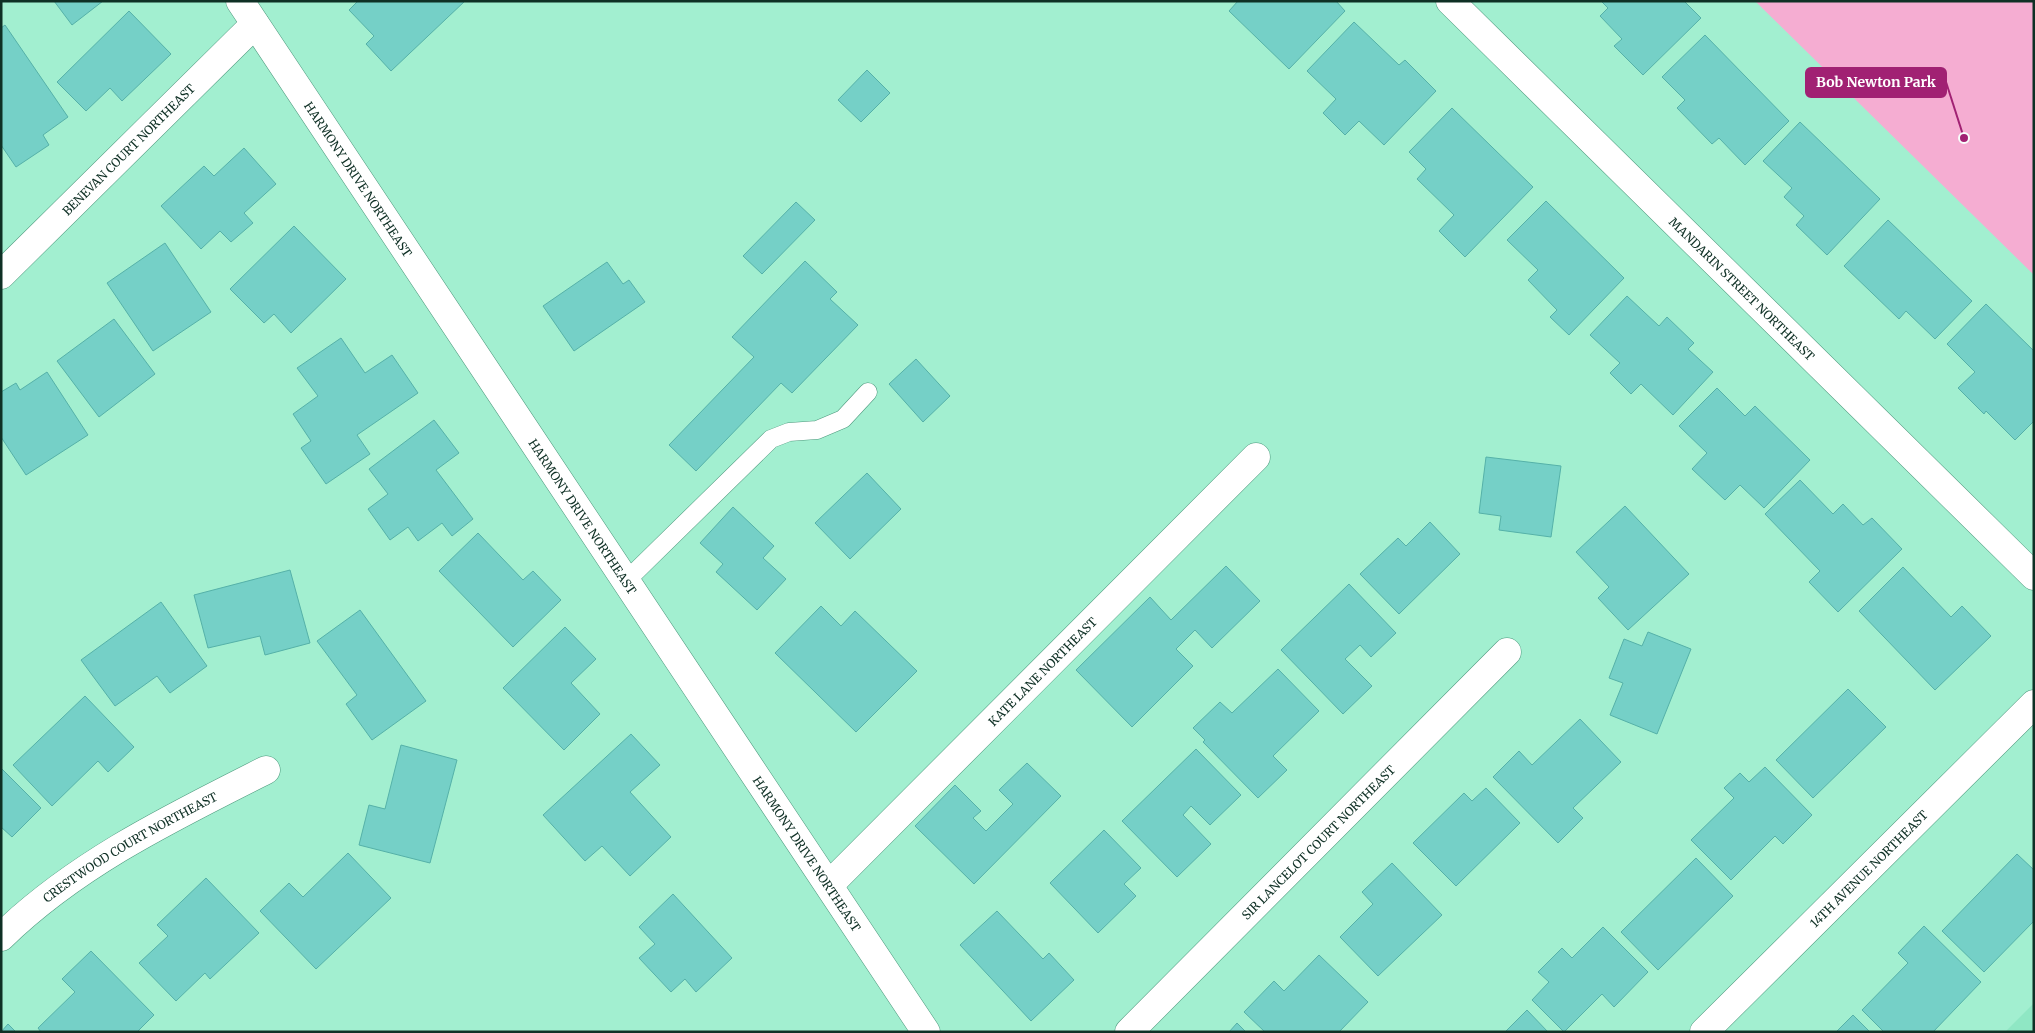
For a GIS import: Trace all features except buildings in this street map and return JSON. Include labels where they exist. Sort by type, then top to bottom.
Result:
[{"type":"street","name":"HARMONY DRIVE NORTHEAST","points":[[240,1],[926,1032]]},
{"type":"street","name":"MANDARIN STREET NORTHEAST","points":[[1450,1],[2034,576]]},
{"type":"street","name":"BENEVAN COURT NORTHEAST","points":[[1,275],[255,24]]},
{"type":"street","name":"KATE LANE NORTHEAST","points":[[829,885],[1256,457]]},
{"type":"street","name":"SIR LANCELOT COURT NORTHEAST","points":[[1129,1032],[1507,652]]},
{"type":"street","name":"14TH AVENUE NORTHEAST","points":[[1704,1032],[2034,704]]},
{"type":"street","name":"CRESTWOOD COURT NORTHEAST","points":[[1,937],[16,922],[86,869],[157,824],[266,770]]},
{"type":"lane","points":[[626,581],[771,439],[789,432],[818,430],[843,419],[868,392]]},
{"type":"shaded area","points":[[1755,1],[2034,1],[2034,275]]},
{"type":"shaded area","points":[[2034,1003],[2034,1032],[2005,1032]]},
{"type":"place","name":"Bob Newton Park","points":[[1964,138]]}]
